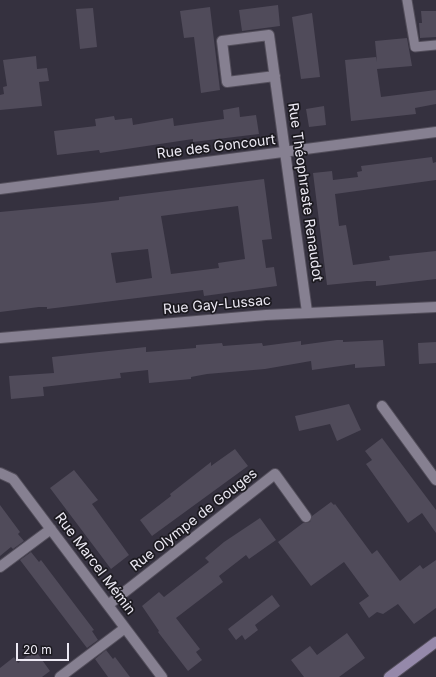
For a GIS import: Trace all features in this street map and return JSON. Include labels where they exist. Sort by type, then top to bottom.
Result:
[{"type":"street","name":"Rue Théophraste Renaudot","points":[[275,76],[227,82],[222,41],[269,35],[275,76],[286,152],[307,312]]},
{"type":"street","name":"Rue des Goncourt","points":[[0,189],[436,132]]},
{"type":"street","name":"Rue Gay-Lussac","points":[[0,338],[307,312],[436,307]]},
{"type":"street","points":[[382,406],[436,480]]},
{"type":"street","name":"Rue Marcel Mémin","points":[[0,472],[13,479],[162,677]]},
{"type":"street","name":"Rue Olympe de Gouges","points":[[108,605],[275,474],[306,517]]},
{"type":"street","points":[[0,568],[51,529]]},
{"type":"street","points":[[60,677],[126,628]]},
{"type":"street","points":[[389,677],[436,642]]},
{"type":"lane","points":[[407,0],[415,47],[436,45]]},
{"type":"building","points":[[278,5],[280,26],[242,31],[239,10]]},
{"type":"building","points":[[210,7],[220,90],[201,93],[194,37],[184,38],[180,11]]},
{"type":"building","points":[[93,8],[97,47],[80,49],[76,9]]},
{"type":"building","points":[[421,11],[436,11],[436,37],[420,38],[419,23],[422,23]]},
{"type":"building","points":[[312,13],[320,77],[301,79],[292,17]]},
{"type":"building","points":[[407,38],[412,66],[377,69],[381,97],[436,90],[436,104],[415,108],[416,114],[351,121],[345,60],[376,57],[377,62],[375,41]]},
{"type":"building","points":[[36,56],[37,69],[47,68],[49,81],[39,82],[42,106],[0,110],[0,95],[4,94],[3,87],[7,86],[3,60]]},
{"type":"building","points":[[324,106],[326,125],[309,127],[306,109]]},
{"type":"building","points":[[239,107],[240,117],[256,115],[259,134],[193,142],[193,139],[100,153],[99,150],[57,155],[54,131],[96,126],[95,119],[114,116],[115,120],[132,118],[133,125],[173,118],[174,126],[224,119],[223,110]]},
{"type":"building","points":[[432,157],[433,163],[436,162],[436,180],[335,194],[339,226],[346,225],[353,265],[390,260],[389,256],[436,251],[436,279],[376,286],[376,281],[327,285],[313,173],[332,171],[333,180],[358,177],[357,172],[362,171],[361,166]]},
{"type":"building","points":[[264,179],[272,239],[262,240],[266,268],[274,267],[277,286],[204,296],[203,290],[47,309],[47,307],[39,307],[0,312],[0,212],[119,200],[119,197]],"holes":[[[238,206],[245,259],[218,263],[219,268],[171,274],[161,216]],[[148,249],[152,278],[116,283],[111,253]]]},
{"type":"building","points":[[343,340],[343,342],[383,340],[385,366],[355,368],[355,364],[312,370],[311,361],[265,369],[207,374],[191,377],[191,379],[149,383],[148,370],[120,373],[121,378],[43,387],[44,396],[11,399],[9,376],[54,373],[52,357],[146,347],[146,352],[196,348],[196,345],[222,343],[223,346],[262,343],[263,346],[301,341],[301,345]]},
{"type":"building","points":[[436,342],[436,363],[419,364],[418,343]]},
{"type":"building","points":[[349,404],[361,430],[337,441],[330,424],[299,431],[295,416]]},
{"type":"building","points":[[382,438],[436,510],[436,533],[422,513],[408,523],[366,464],[372,460],[365,451]]},
{"type":"building","points":[[235,449],[248,466],[152,536],[140,520],[211,462],[211,466]]},
{"type":"building","points":[[74,470],[98,500],[92,504],[129,555],[111,569],[50,488]]},
{"type":"building","points":[[331,502],[334,505],[335,504],[372,554],[377,550],[400,581],[420,565],[423,569],[436,560],[436,608],[414,624],[398,604],[383,614],[377,612],[369,618],[359,603],[369,596],[344,562],[311,586],[278,542],[303,523],[310,522],[312,516]]},
{"type":"building","points":[[0,505],[20,532],[18,534],[24,541],[13,549],[11,547],[0,556]]},
{"type":"building","points":[[260,518],[276,540],[249,559],[246,555],[219,576],[223,582],[176,618],[200,649],[196,652],[202,660],[188,671],[158,632],[159,631],[142,606],[159,592],[164,597],[209,562],[205,558],[224,542]]},
{"type":"building","points":[[31,552],[39,562],[41,560],[94,630],[92,631],[98,640],[87,648],[20,560]]},
{"type":"building","points":[[272,595],[280,606],[255,625],[258,630],[245,640],[242,635],[236,640],[228,629]]},
{"type":"building","points":[[347,633],[365,658],[339,677],[304,677],[291,660],[310,646],[317,655]]},
{"type":"building","points":[[35,650],[50,671],[42,677],[0,677],[0,668],[14,657],[18,663]]},
{"type":"building","points":[[106,650],[113,659],[115,657],[130,677],[108,677],[95,659]]}]
